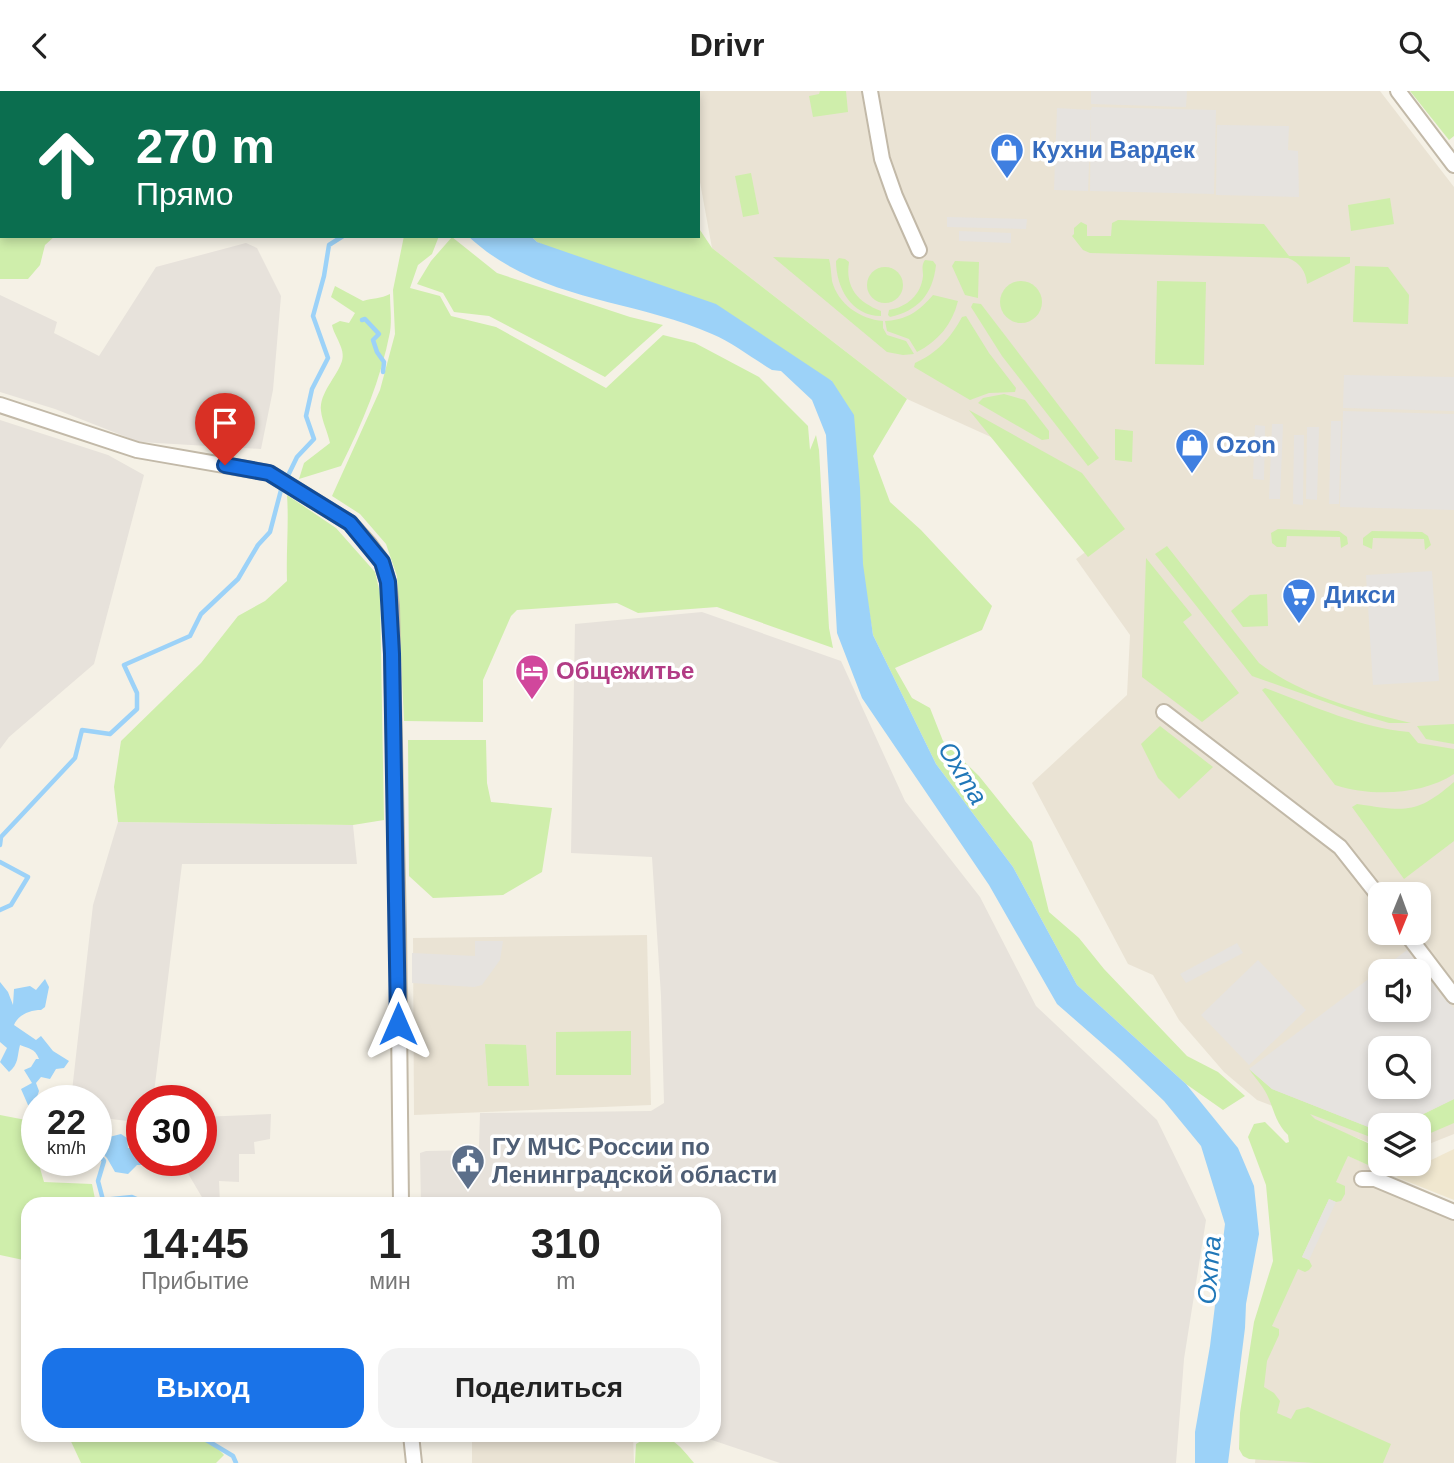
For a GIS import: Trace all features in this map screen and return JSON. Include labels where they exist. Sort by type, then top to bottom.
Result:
[{"type":"street","points":[[870,91],[882,159],[919,250]]},
{"type":"street","points":[[1398,91],[1454,165]]},
{"type":"street","points":[[0,405],[149,453],[269,473],[350,523],[382,562],[391,606],[401,1197]]},
{"type":"street","points":[[1164,712],[1340,847],[1368,883]]},
{"type":"street","points":[[1415,945],[1454,996]]},
{"type":"street","points":[[1362,1179],[1375,1179],[1454,1212]]},
{"type":"street","points":[[412,1442],[414,1463]]},
{"type":"shaded area","points":[[700,91],[1380,91],[1454,187],[1454,1134],[1431,1143],[1431,1113],[1368,1113],[1368,1142],[1257,1100],[1224,1072],[1179,1020],[1153,975],[1128,964],[1032,783],[1127,695],[1130,635],[1076,559],[1114,531],[1075,475],[907,399],[712,248],[700,182]]},
{"type":"shaded area","points":[[1091,91],[1187,91],[1186,107],[1091,104]]},
{"type":"shaded area","points":[[1092,107],[1216,110],[1214,194],[1090,191],[1091,111],[1088,191],[1054,190],[1057,108],[1091,110]]},
{"type":"shaded area","points":[[1217,125],[1289,126],[1288,150],[1298,151],[1299,197],[1216,195]]},
{"type":"shaded area","points":[[947,217],[1027,219],[1026,229],[947,227]]},
{"type":"shaded area","points":[[959,231],[1011,233],[1011,243],[959,241]]},
{"type":"shaded area","points":[[246,243],[257,248],[281,296],[273,390],[261,449],[139,442],[55,409],[0,392],[0,295],[57,322],[54,333],[99,356],[156,267]]},
{"type":"shaded area","points":[[1344,375],[1454,377],[1454,411],[1343,408]]},
{"type":"shaded area","points":[[1343,411],[1454,414],[1454,510],[1340,507]]},
{"type":"shaded area","points":[[0,420],[108,455],[144,475],[94,664],[9,737],[0,749]]},
{"type":"shaded area","points":[[1331,421],[1341,421],[1339,504],[1329,504]]},
{"type":"shaded area","points":[[1272,424],[1283,424],[1280,499],[1269,499]]},
{"type":"shaded area","points":[[1255,425],[1265,426],[1264,480],[1253,479]]},
{"type":"shaded area","points":[[1307,427],[1319,427],[1317,500],[1306,499]]},
{"type":"shaded area","points":[[1294,435],[1304,435],[1303,505],[1293,504]]},
{"type":"shaded area","points":[[1432,571],[1439,681],[1373,685],[1366,575]]},
{"type":"shaded area","points":[[702,612],[841,661],[905,801],[980,897],[1036,1006],[1157,1120],[1206,1220],[1184,1359],[1176,1463],[780,1463],[718,1442],[721,1442],[721,1197],[421,1197],[420,1153],[477,1150],[480,1113],[651,1111],[664,1103],[661,996],[652,857],[571,853],[575,624]]},
{"type":"shaded area","points":[[118,822],[353,825],[357,864],[182,864],[155,1085],[126,1085],[126,1121],[112,1119],[112,1085],[73,1085],[93,905]]},
{"type":"shaded area","points":[[647,935],[651,1105],[414,1115],[413,938]]},
{"type":"shaded area","points":[[475,941],[503,941],[500,960],[482,985],[474,987],[412,983],[412,953],[475,956]]},
{"type":"shaded area","points":[[1237,943],[1243,953],[1186,983],[1180,974]]},
{"type":"shaded area","points":[[1407,950],[1414,959],[1395,959]]},
{"type":"shaded area","points":[[1258,960],[1306,1010],[1249,1065],[1201,1015]]},
{"type":"shaded area","points":[[1368,979],[1368,1022],[1431,1022],[1431,982],[1454,1008],[1454,1099],[1425,1113],[1368,1113],[1368,1127],[1272,1089],[1249,1069]]},
{"type":"shaded area","points":[[271,1114],[270,1139],[254,1142],[255,1154],[239,1154],[239,1182],[219,1181],[220,1197],[202,1197],[189,1176],[217,1176],[217,1116]]},
{"type":"shaded area","points":[[1454,1149],[1454,1200],[1396,1177],[1431,1176],[1431,1160]]},
{"type":"shaded area","points":[[1344,1154],[1368,1165],[1368,1176],[1393,1176],[1454,1203],[1454,1463],[1255,1463],[1268,1329]]},
{"type":"shaded area","points":[[1329,1199],[1336,1202],[1309,1260],[1302,1257]]},
{"type":"shaded area","points":[[472,1442],[633,1442],[634,1463],[472,1463]]},
{"type":"green space","points":[[820,91],[846,91],[848,112],[813,117],[809,96],[819,94]]},
{"type":"green space","points":[[1410,91],[1454,91],[1454,136],[1449,140]]},
{"type":"green space","points":[[751,173],[759,214],[743,217],[735,176]]},
{"type":"green space","points":[[1390,198],[1394,224],[1351,231],[1348,205]]},
{"type":"green space","points":[[1118,220],[1264,224],[1289,256],[1350,257],[1350,263],[1307,284],[1302,268],[1288,258],[1090,253],[1083,250],[1072,236],[1074,228],[1081,222],[1087,225],[1087,236],[1111,236],[1112,223]]},
{"type":"green space","points":[[700,230],[712,248],[907,399],[873,456],[890,502],[921,530],[992,606],[982,630],[895,668],[912,698],[930,708],[943,741],[979,776],[1032,842],[1049,912],[1079,938],[1104,969],[1187,1056],[1218,1072],[1245,1096],[1223,1110],[1186,1084],[1077,985],[1013,867],[936,764],[873,635],[832,381],[533,238],[700,238]]},
{"type":"green space","points":[[0,238],[53,238],[45,245],[40,265],[28,279],[0,279]]},
{"type":"green space","points":[[404,238],[438,238],[432,254],[418,265],[410,288],[440,296],[451,316],[496,327],[606,388],[663,335],[695,343],[759,377],[808,426],[810,450],[816,435],[829,628],[833,648],[717,607],[638,613],[617,603],[517,610],[511,616],[483,680],[483,722],[404,721],[397,576],[386,544],[360,514],[332,496],[380,390],[395,334],[393,290]]},
{"type":"green space","points":[[453,238],[497,273],[630,317],[663,325],[605,377],[489,316],[454,312],[443,293],[417,284],[431,261]]},
{"type":"green space","points":[[773,257],[829,259],[832,281],[839,297],[858,314],[883,321],[887,335],[906,341],[914,354],[887,352]]},
{"type":"green space","points":[[839,258],[849,262],[849,279],[855,293],[881,311],[881,316],[861,311],[847,298],[837,271],[836,261]]},
{"type":"green space","points":[[925,260],[933,261],[936,265],[928,293],[916,306],[890,317],[889,310],[902,306],[916,294],[922,283]]},
{"type":"green space","points":[[955,261],[979,262],[978,298],[965,295],[952,266]]},
{"type":"green space","points":[[1355,266],[1388,267],[1409,295],[1408,324],[1353,322]]},
{"type":"green space","points":[[885,267],[898,272],[903,285],[898,298],[885,303],[872,298],[867,285],[872,272]]},
{"type":"green space","points":[[1021,281],[1036,287],[1042,302],[1036,317],[1021,323],[1006,317],[1000,302],[1006,287]]},
{"type":"green space","points":[[1157,281],[1206,282],[1204,365],[1155,364]]},
{"type":"green space","points":[[335,286],[363,301],[390,294],[390,332],[370,401],[341,466],[299,479],[304,463],[330,443],[321,404],[343,356],[332,325],[340,321],[349,323],[355,313],[331,297]]},
{"type":"green space","points":[[933,295],[958,301],[952,318],[943,331],[917,352],[909,339],[887,331],[885,321],[912,314]]},
{"type":"green space","points":[[973,303],[981,304],[1099,458],[1088,466],[1002,356],[971,307]]},
{"type":"green space","points":[[966,316],[989,353],[1016,388],[1015,392],[989,393],[970,400],[914,367],[915,363],[942,345],[962,317]]},
{"type":"green space","points":[[1004,394],[1025,400],[1049,431],[1049,439],[1042,440],[978,403],[983,398]]},
{"type":"green space","points":[[969,410],[1082,473],[1125,529],[1088,557]]},
{"type":"green space","points":[[1115,429],[1133,431],[1132,462],[1115,460]]},
{"type":"green space","points":[[287,495],[336,528],[375,572],[380,593],[384,820],[353,825],[118,822],[114,787],[121,741],[201,663],[238,616],[265,601],[287,581]]},
{"type":"green space","points":[[1278,529],[1339,531],[1347,537],[1348,544],[1341,548],[1340,537],[1287,536],[1286,547],[1277,547],[1272,543],[1271,533]]},
{"type":"green space","points":[[1372,531],[1422,532],[1428,536],[1431,545],[1425,550],[1424,539],[1373,538],[1372,549],[1363,545],[1363,538]]},
{"type":"green space","points":[[1167,546],[1259,663],[1312,693],[1411,723],[1389,723],[1365,716],[1252,676],[1155,554]]},
{"type":"green space","points":[[1146,558],[1192,615],[1183,622],[1239,693],[1202,722],[1142,677]]},
{"type":"green space","points":[[1267,594],[1268,626],[1243,627],[1231,611],[1250,595]]},
{"type":"green space","points":[[1265,688],[1354,721],[1409,732],[1418,743],[1454,749],[1454,774],[1427,786],[1396,792],[1365,791],[1335,785],[1262,690]]},
{"type":"green space","points":[[1454,724],[1454,744],[1426,739],[1417,726]]},
{"type":"green space","points":[[1160,726],[1213,767],[1179,799],[1158,778],[1141,744]]},
{"type":"green space","points":[[408,740],[486,740],[487,783],[491,802],[552,808],[542,872],[503,895],[433,898],[409,876]]},
{"type":"green space","points":[[1454,782],[1454,841],[1404,879],[1352,807],[1357,804],[1409,808],[1430,800]]},
{"type":"green space","points":[[631,1031],[631,1075],[556,1075],[556,1032]]},
{"type":"green space","points":[[485,1044],[526,1045],[529,1086],[488,1086]]},
{"type":"green space","points":[[1249,1069],[1272,1089],[1368,1127],[1368,1136],[1310,1114],[1315,1119],[1368,1143],[1368,1165],[1348,1156],[1336,1182],[1345,1186],[1345,1194],[1341,1201],[1329,1199],[1302,1257],[1309,1260],[1312,1266],[1305,1272],[1298,1269],[1272,1326],[1279,1329],[1279,1335],[1267,1361],[1264,1387],[1280,1401],[1277,1413],[1291,1419],[1296,1410],[1308,1407],[1391,1444],[1383,1463],[1249,1459],[1243,1456],[1239,1449],[1240,1413],[1254,1322],[1273,1261],[1266,1185],[1248,1137],[1254,1124],[1265,1122],[1286,1143],[1289,1142],[1288,1135],[1278,1122],[1262,1087]]},
{"type":"green space","points":[[1454,1099],[1454,1123],[1431,1133],[1431,1113],[1425,1113]]},
{"type":"green space","points":[[0,1115],[21,1119],[21,1176],[42,1176],[44,1182],[92,1184],[95,1197],[21,1197],[21,1260],[0,1255]]},
{"type":"green space","points":[[71,1442],[212,1442],[224,1455],[216,1463],[81,1463]]},
{"type":"green space","points":[[673,1442],[694,1463],[635,1463],[636,1444]]},
{"type":"water","points":[[471,238],[533,238],[537,242],[716,304],[832,381],[854,415],[863,564],[873,635],[936,764],[1013,867],[1077,985],[1186,1084],[1238,1148],[1254,1186],[1259,1234],[1246,1304],[1228,1463],[1195,1463],[1195,1432],[1210,1346],[1225,1224],[1201,1146],[1164,1101],[1057,1004],[989,885],[862,698],[837,633],[826,435],[812,400],[781,371],[772,370],[720,338],[681,322],[554,286],[524,274],[495,257]]},
{"type":"water","points":[[45,979],[49,987],[45,1007],[18,1018],[14,1025],[36,1040],[41,1036],[53,1051],[69,1061],[64,1068],[56,1069],[50,1079],[41,1077],[37,1085],[28,1085],[32,1083],[24,1070],[39,1059],[36,1053],[20,1045],[16,1063],[9,1072],[0,1062],[7,1048],[0,1042],[0,982],[13,1005],[14,989],[30,986],[36,990]]},
{"type":"water","points":[[121,1134],[126,1137],[126,1174],[115,1172],[112,1167],[112,1136]]},
{"type":"waterway","points":[[0,845],[1,837],[75,758],[82,730],[110,734],[137,709],[137,693],[124,665],[190,636],[201,614],[238,579],[258,545],[270,532],[281,490],[297,457],[314,439],[306,416],[312,389],[328,358],[313,316],[329,245],[340,238]]},
{"type":"waterway","points":[[362,320],[365,319],[379,334],[373,340],[384,362],[383,372]]},
{"type":"waterway","points":[[0,862],[28,877],[11,905],[0,910]]},
{"type":"waterway","points":[[100,1176],[98,1181],[102,1197]]},
{"type":"waterway","points":[[210,1442],[233,1456],[236,1463]]},
{"type":"place","name":"Кухни Вардек","points":[[1007,180]]},
{"type":"place","name":"Ozon","points":[[1192,475]]},
{"type":"place","name":"Дикси","points":[[1299,625]]},
{"type":"place","name":"Общежитье","points":[[532,701]]},
{"type":"place","name":"ГУ МЧС России по Ленинградской области","points":[[468,1191]]},
{"type":"route","points":[[225,465],[269,473],[302,492],[350,523],[382,562],[391,606],[398,1024]]},
{"type":"water label","name":"Охта","points":[[963,773]]},
{"type":"water label","name":"Охта","points":[[1209,1270]]}]
